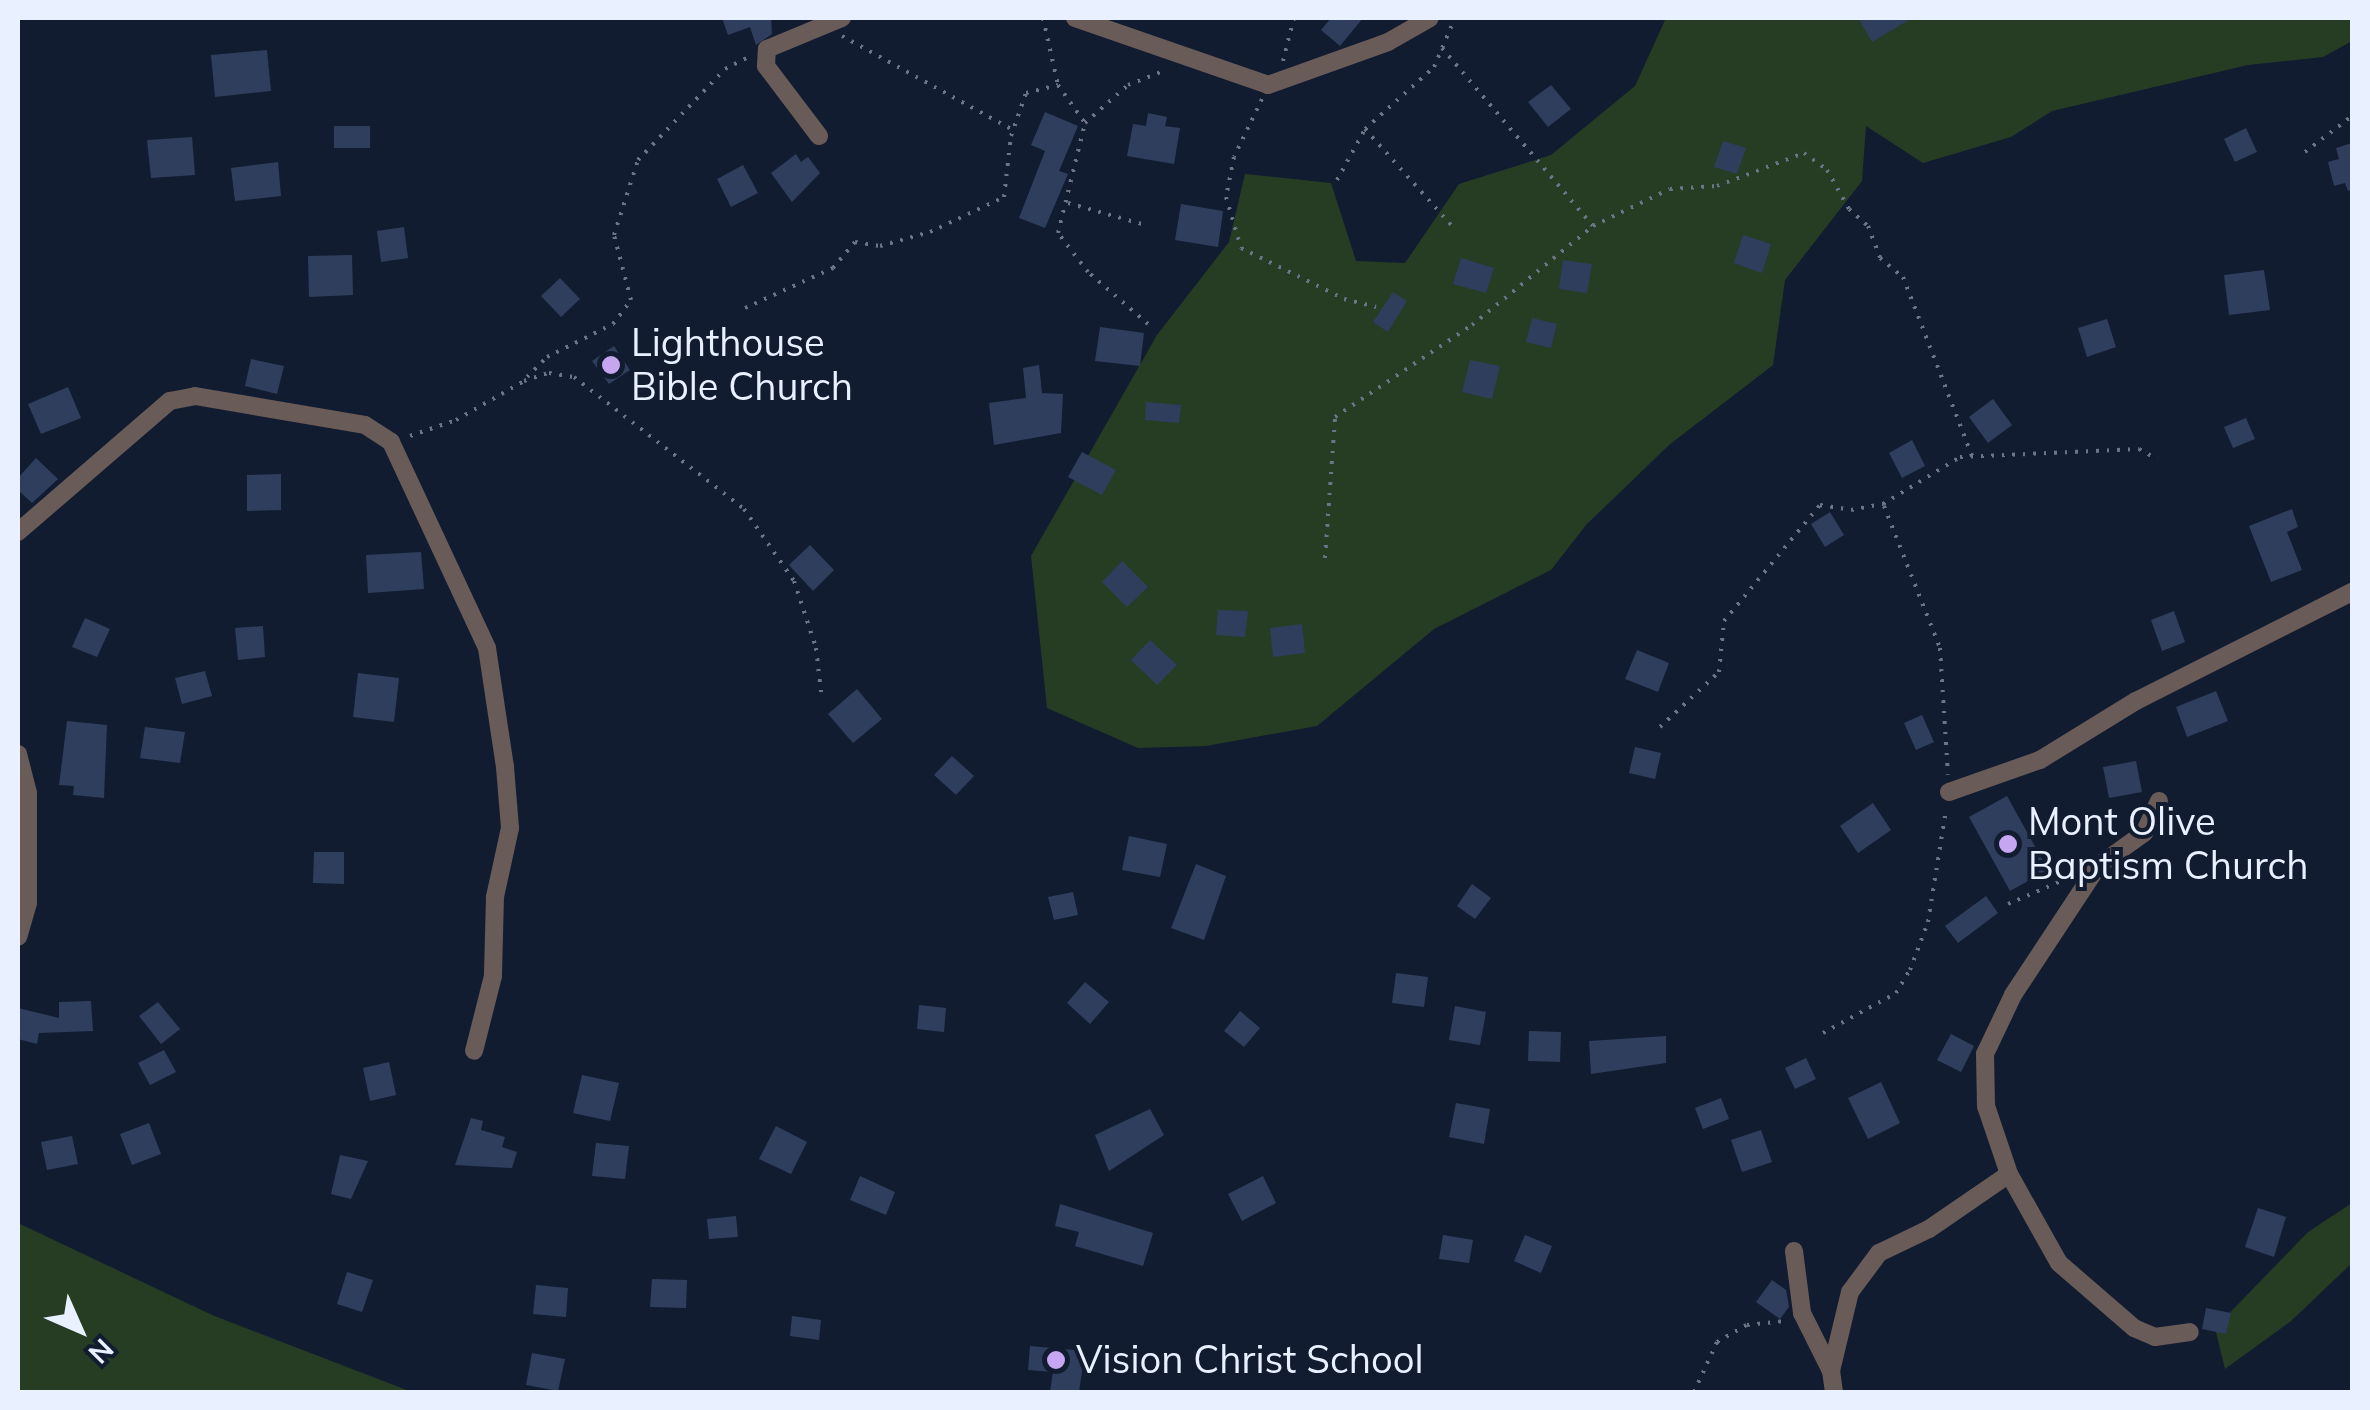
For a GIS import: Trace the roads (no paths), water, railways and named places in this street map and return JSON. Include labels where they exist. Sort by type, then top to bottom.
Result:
[{"type":"street","points":[[818,136],[766,66],[767,49],[842,18]]},
{"type":"street","points":[[1074,18],[1268,85],[1388,42],[1430,18]]},
{"type":"street","points":[[18,532],[170,401],[195,396],[365,426],[391,442],[488,648],[505,767],[510,828],[495,898],[493,976],[474,1051]]},
{"type":"street","points":[[1949,792],[2040,760],[2136,701],[2352,592]]},
{"type":"street","points":[[18,754],[28,793],[28,902],[18,938]]},
{"type":"street","points":[[2159,801],[2144,833],[2098,866],[2013,996],[1985,1054],[1986,1106],[2009,1174],[2059,1262],[2093,1296],[2155,1337],[2190,1332]]},
{"type":"street","points":[[1831,1371],[1850,1292],[1879,1253],[1929,1230],[2009,1174]]},
{"type":"street","points":[[1794,1251],[1802,1313],[1831,1371],[1834,1392]]},
{"type":"place","name":"Lighthouse Bible Church","points":[[611,365]]},
{"type":"place","name":"Mont Olive Baptism Church","points":[[2008,844]]},
{"type":"place","name":"Vision Christ School","points":[[1056,1360]]}]
